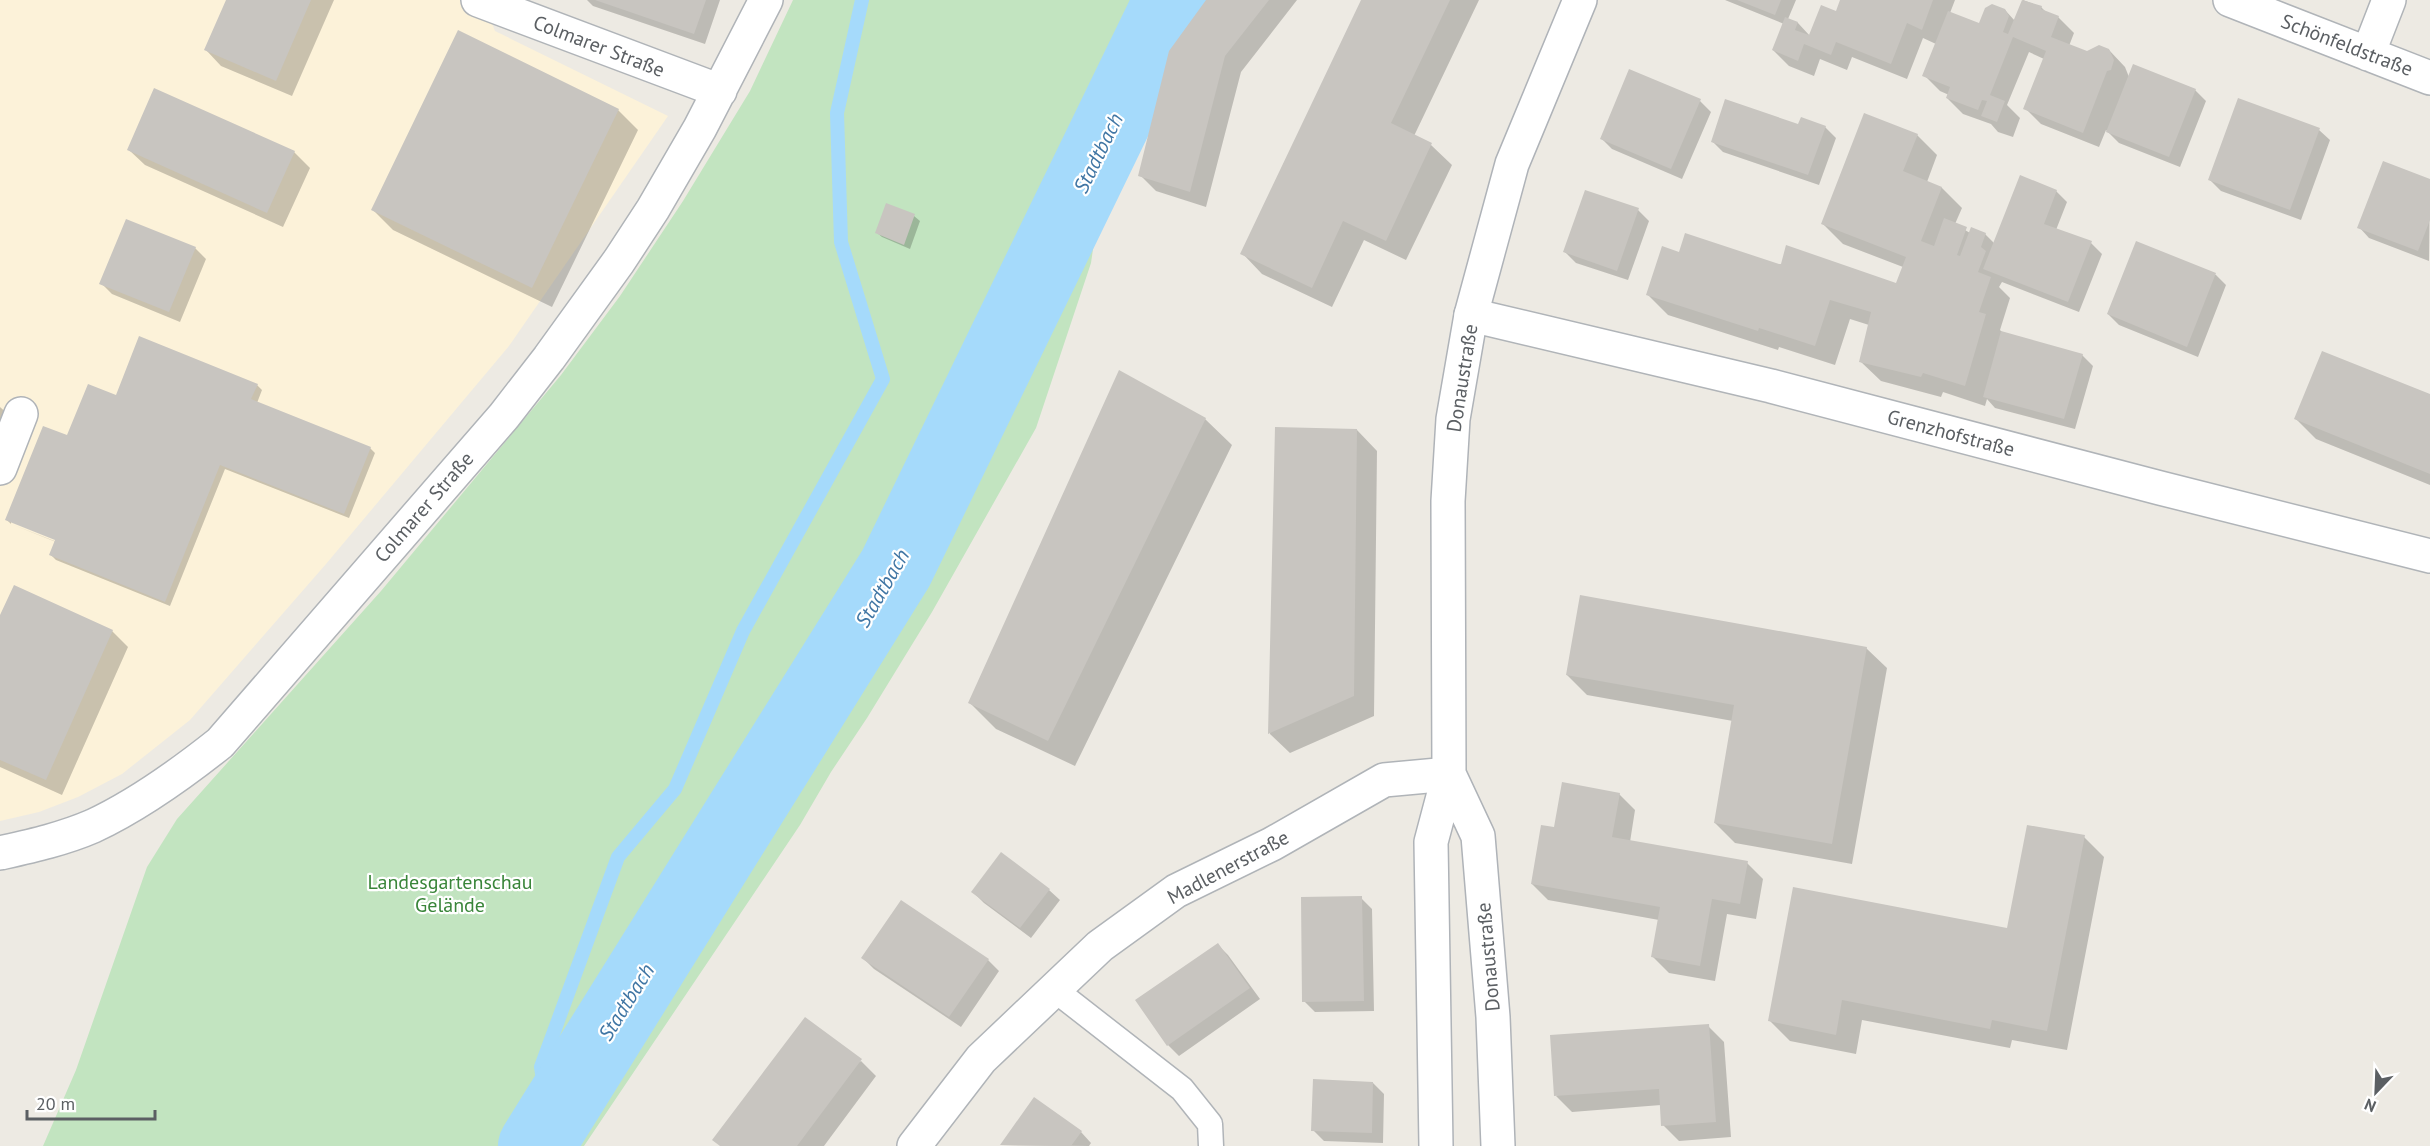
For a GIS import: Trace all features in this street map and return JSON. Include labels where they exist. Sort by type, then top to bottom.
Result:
[{"type":"street","name":"Colmarer Straße","points":[[478,0],[720,91]]},
{"type":"street","name":"Colmarer Straße","points":[[0,853],[46,842],[92,826],[191,767],[220,743],[504,416],[549,358],[636,235],[720,91],[766,0]]},
{"type":"street","name":"Donaustraße","points":[[1436,1146],[1431,842],[1449,774],[1448,501],[1453,419],[1471,315],[1512,164],[1580,0]]},
{"type":"street","name":"Schönfeldstraße","points":[[2230,0],[2430,78]]},
{"type":"street","points":[[2368,54],[2389,0]]},
{"type":"street","name":"Grenzhofstraße","points":[[1471,315],[1771,386],[2430,556]]},
{"type":"street","points":[[0,468],[21,414]]},
{"type":"street","name":"Donaustraße","points":[[1449,774],[1478,836],[1493,1017],[1498,1146]]},
{"type":"street","name":"Madlenerstraße","points":[[914,1146],[981,1059],[1100,946],[1176,891],[1272,844],[1384,780],[1449,774]]},
{"type":"lane","points":[[1055,990],[1182,1089],[1210,1124],[1211,1146]]},
{"type":"shaded area","points":[[0,0],[492,0],[489,16],[495,31],[668,116],[509,346],[326,564],[190,720],[122,774],[78,797],[39,812],[0,821]]},
{"type":"green space","name":"Landesgartenschau Gelände","points":[[793,0],[1186,0],[1140,94],[1101,194],[1091,263],[1036,428],[932,612],[800,825],[584,1146],[43,1146],[76,1070],[147,867],[177,819],[381,591],[561,375],[620,296],[683,201],[750,91]]},
{"type":"building","points":[[226,0],[311,0],[276,81],[204,50]]},
{"type":"building","points":[[595,0],[706,0],[694,34]]},
{"type":"building","points":[[1206,0],[1269,0],[1225,56],[1190,192],[1138,176],[1169,51]]},
{"type":"building","points":[[1361,0],[1450,0],[1391,123],[1432,143],[1386,241],[1343,221],[1312,288],[1240,254]]},
{"type":"building","points":[[1737,0],[1781,0],[1775,15]]},
{"type":"building","points":[[1840,0],[1933,0],[1922,30],[1907,23],[1891,64],[1836,42],[1831,55],[1804,44],[1798,61],[1772,50],[1785,17],[1798,22],[1795,30],[1809,35],[1821,5],[1836,11]]},
{"type":"building","points":[[2022,0],[2042,6],[2041,9],[2059,16],[2051,37],[2087,51],[2099,45],[2109,49],[2114,60],[2111,70],[2107,71],[2083,133],[2023,109],[2046,51],[2013,37],[1990,95],[2005,101],[1997,122],[1981,116],[1987,101],[1982,100],[1978,110],[1946,98],[1950,87],[1922,76],[1948,11],[1979,23],[1985,8],[1992,4],[2005,9],[2009,16],[2003,32],[2008,34]]},
{"type":"building","points":[[458,30],[619,109],[532,288],[371,210]]},
{"type":"building","points":[[2133,64],[2196,89],[2169,157],[2106,132]]},
{"type":"building","points":[[1629,69],[1701,99],[1671,169],[1600,139]]},
{"type":"building","points":[[154,88],[295,151],[267,213],[127,150]]},
{"type":"building","points":[[2238,98],[2320,128],[2290,210],[2208,180]]},
{"type":"building","points":[[1725,99],[1798,124],[1801,117],[1826,126],[1808,175],[1711,142]]},
{"type":"building","points":[[1864,113],[1918,134],[1903,171],[1942,187],[1921,241],[1934,246],[1944,218],[1967,227],[1957,255],[1960,256],[1971,227],[1986,233],[1981,247],[1986,251],[1978,272],[1991,277],[1979,312],[1986,314],[1965,386],[1923,373],[1921,377],[1859,362],[1871,312],[1830,300],[1815,346],[1759,328],[1758,331],[1646,295],[1662,246],[1679,252],[1685,233],[1779,264],[1781,264],[1786,245],[1896,283],[1906,257],[1821,224]]},
{"type":"building","points":[[2383,161],[2430,179],[2430,220],[2418,251],[2357,228]]},
{"type":"building","points":[[2020,175],[2057,190],[2044,224],[2092,241],[2068,302],[1983,269]]},
{"type":"building","points":[[1585,190],[1639,208],[1617,271],[1563,252]]},
{"type":"building","points":[[886,203],[915,214],[904,245],[875,233]]},
{"type":"building","points":[[126,219],[196,247],[169,312],[99,284]]},
{"type":"building","points":[[2136,241],[2216,273],[2187,347],[2107,314]]},
{"type":"building","points":[[2001,331],[2083,354],[2064,419],[1983,397]]},
{"type":"building","points":[[139,336],[258,384],[251,399],[371,447],[344,514],[220,465],[165,602],[49,555],[55,540],[5,520],[43,426],[67,435],[88,384],[116,395]]},
{"type":"building","points":[[2322,351],[2430,394],[2430,474],[2294,419]]},
{"type":"building","points":[[1119,370],[1206,418],[1048,741],[968,703]]},
{"type":"building","points":[[1275,427],[1357,429],[1354,696],[1268,734]]},
{"type":"building","points":[[14,585],[113,630],[46,780],[0,760],[0,615]]},
{"type":"building","points":[[1580,595],[1867,647],[1832,844],[1714,823],[1734,705],[1566,675]]},
{"type":"building","points":[[1562,782],[1620,793],[1612,837],[1748,861],[1740,904],[1712,899],[1700,966],[1651,957],[1660,907],[1531,884],[1541,825],[1554,827]]},
{"type":"building","points":[[2027,825],[2085,835],[2047,1031],[1992,1020],[1990,1029],[1842,1000],[1836,1035],[1768,1021],[1793,887],[2007,928]]},
{"type":"building","points":[[1001,852],[1050,889],[1020,928],[971,892]]},
{"type":"building","points":[[1362,896],[1364,1001],[1302,1002],[1301,897]]},
{"type":"building","points":[[901,900],[989,959],[949,1017],[861,958]]},
{"type":"building","points":[[1218,943],[1250,988],[1167,1046],[1135,1000]]},
{"type":"building","points":[[805,1017],[862,1059],[797,1146],[720,1146],[712,1140]]},
{"type":"building","points":[[1709,1024],[1716,1122],[1661,1126],[1659,1089],[1554,1096],[1550,1035]]},
{"type":"building","points":[[1313,1079],[1373,1082],[1372,1133],[1311,1131]]},
{"type":"building","points":[[1034,1097],[1082,1131],[1071,1146],[1000,1145]]},
{"type":"waterway","points":[[550,1124],[541,1067],[618,857],[675,789],[743,631],[883,379],[841,242],[837,113],[862,0]]},
{"type":"waterway","name":"Stadtbach","points":[[536,1146],[896,568],[1172,0]]}]
